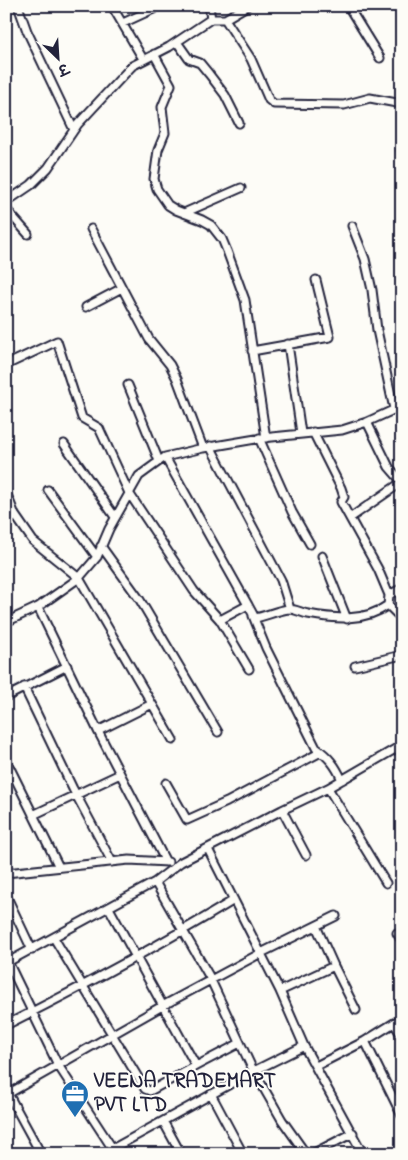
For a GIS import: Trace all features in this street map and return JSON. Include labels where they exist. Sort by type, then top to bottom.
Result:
[{"type":"street","points":[[18,6],[27,31],[74,130]]},
{"type":"street","points":[[112,6],[143,59]]},
{"type":"street","points":[[123,23],[160,6]]},
{"type":"street","points":[[209,6],[211,19]]},
{"type":"street","points":[[6,202],[31,185],[48,168],[74,130],[132,66],[177,42],[211,19],[225,19],[248,6]]},
{"type":"street","points":[[348,6],[380,58]]},
{"type":"street","points":[[225,19],[246,50],[268,100],[274,104],[344,105],[370,98],[402,104]]},
{"type":"street","points":[[177,42],[189,60],[200,63],[225,94],[239,123]]},
{"type":"street","points":[[154,54],[171,85],[162,106],[165,133],[158,150],[154,179],[157,190],[168,204],[212,225],[222,239],[245,300],[262,438],[292,512],[310,544]]},
{"type":"street","points":[[184,213],[241,188]]},
{"type":"street","points":[[6,209],[28,234]]},
{"type":"street","points":[[352,226],[369,274],[377,330],[394,409]]},
{"type":"street","points":[[92,229],[149,339],[170,365],[207,447],[281,580],[290,609]]},
{"type":"street","points":[[252,351],[330,337],[316,280]]},
{"type":"street","points":[[86,307],[122,288]]},
{"type":"street","points":[[6,365],[57,341],[82,418],[99,428],[129,493],[194,591],[220,620],[249,669]]},
{"type":"street","points":[[288,344],[301,433]]},
{"type":"street","points":[[128,385],[162,459],[253,614],[266,648],[316,748],[328,756],[338,769],[342,780]]},
{"type":"street","points":[[6,622],[38,607],[78,578],[97,557],[115,517],[139,476],[162,459],[207,447],[262,438],[342,430],[367,422],[402,406]]},
{"type":"street","points":[[350,518],[402,482],[389,467],[367,422]]},
{"type":"street","points":[[253,614],[255,618],[290,609],[308,614],[347,619],[361,617],[381,610],[388,605],[389,595],[378,569],[341,502],[344,497],[341,488],[313,432]]},
{"type":"street","points":[[64,444],[115,517]]},
{"type":"street","points":[[48,490],[97,557]]},
{"type":"street","points":[[6,492],[15,515],[34,542],[78,578],[172,740]]},
{"type":"street","points":[[6,524],[15,515]]},
{"type":"street","points":[[102,546],[140,600],[218,732]]},
{"type":"street","points":[[322,556],[347,619]]},
{"type":"street","points":[[389,595],[402,588]]},
{"type":"street","points":[[220,620],[248,605]]},
{"type":"street","points":[[388,605],[402,619]]},
{"type":"street","points":[[38,607],[98,731],[166,862]]},
{"type":"street","points":[[355,666],[402,655]]},
{"type":"street","points":[[6,697],[67,666]]},
{"type":"street","points":[[24,687],[76,795],[112,862]]},
{"type":"street","points":[[98,731],[152,704]]},
{"type":"street","points":[[115,1151],[58,1065],[7,962],[155,882],[180,862],[328,788],[402,745]]},
{"type":"street","points":[[166,783],[187,820],[244,794],[321,752]]},
{"type":"street","points":[[6,760],[59,867]]},
{"type":"street","points":[[33,815],[120,774]]},
{"type":"street","points":[[328,788],[386,883]]},
{"type":"street","points":[[282,810],[306,855]]},
{"type":"street","points":[[208,849],[280,990],[304,1046],[363,1154]]},
{"type":"street","points":[[6,873],[129,860],[180,862]]},
{"type":"street","points":[[155,882],[210,980],[254,1071],[282,1120],[306,1154]]},
{"type":"street","points":[[6,895],[32,950]]},
{"type":"street","points":[[6,1025],[83,986],[183,931],[234,900]]},
{"type":"street","points":[[109,908],[196,1066]]},
{"type":"street","points":[[41,1154],[7,1093],[210,980],[336,916]]},
{"type":"street","points":[[316,926],[356,1010]]},
{"type":"street","points":[[402,932],[397,933],[402,941]]},
{"type":"street","points":[[54,938],[145,1089],[148,1091],[240,1043]]},
{"type":"street","points":[[280,990],[334,966]]},
{"type":"street","points":[[316,1066],[364,1041],[402,1018]]},
{"type":"street","points":[[394,1023],[402,1036]]},
{"type":"street","points":[[364,1041],[402,1116]]},
{"type":"street","points":[[103,1154],[115,1151],[211,1094],[304,1046]]},
{"type":"street","points":[[211,1094],[243,1154]]},
{"type":"street","points":[[163,1121],[181,1154]]},
{"type":"street","points":[[312,1154],[353,1133]]},
{"type":"place","name":"VEENA TRADEMART PVT LTD","points":[[75,1118]]}]
